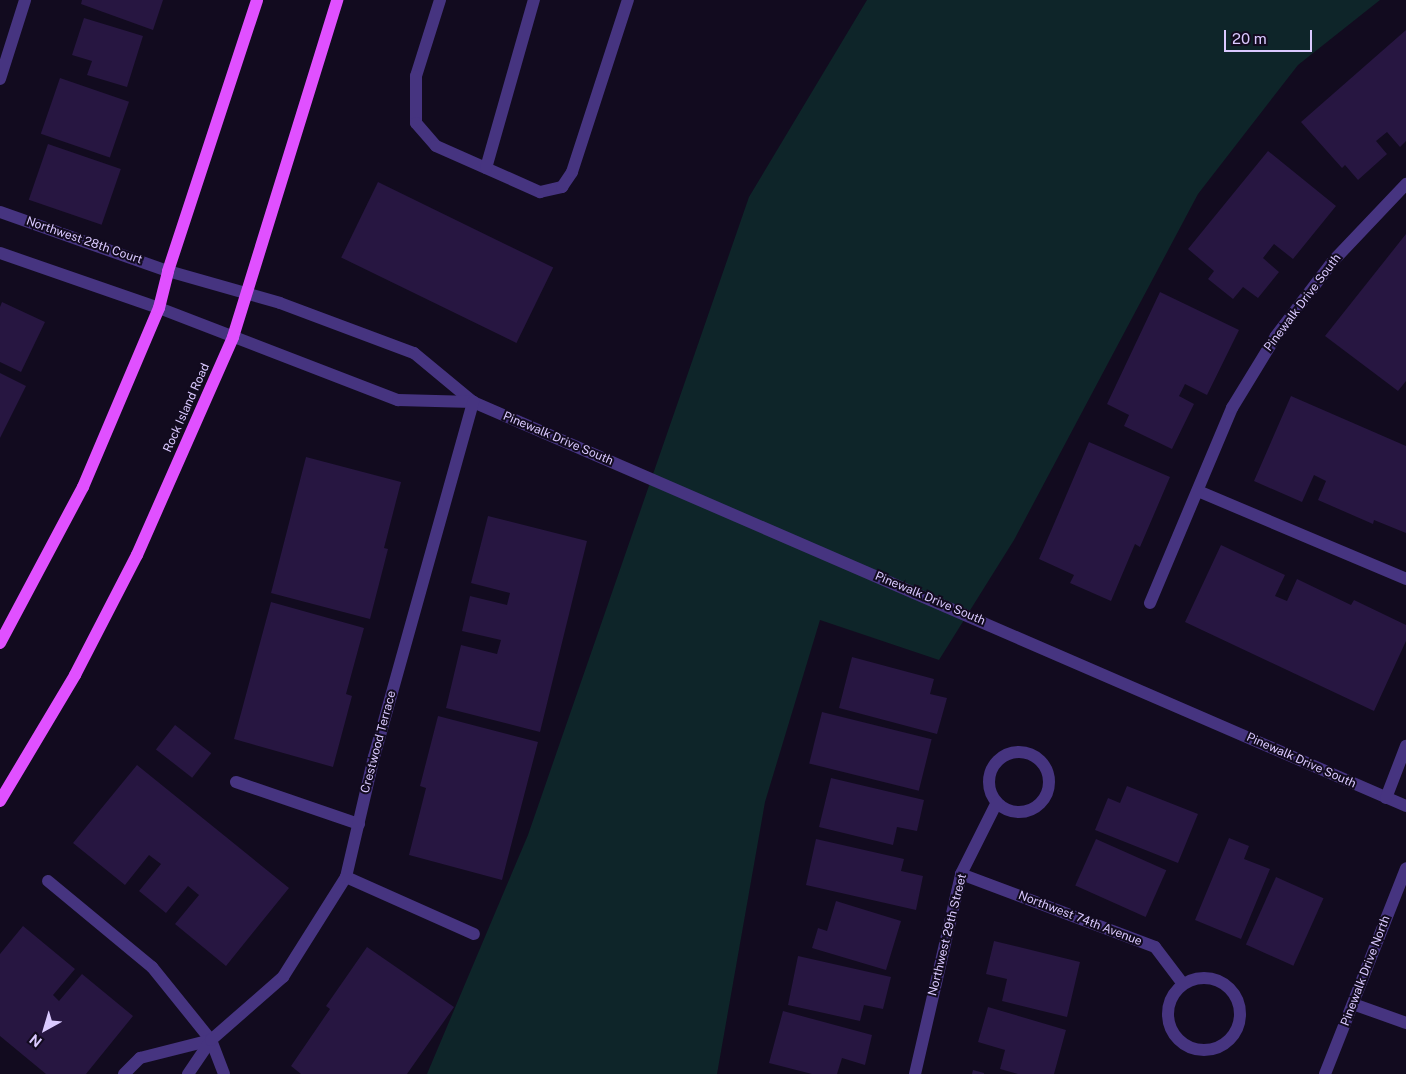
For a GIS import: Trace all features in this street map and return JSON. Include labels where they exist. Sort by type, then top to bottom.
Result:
[{"type":"main road","points":[[0,643],[83,487],[159,308],[168,271],[257,0]]},
{"type":"main road","name":"Rock Island Road","points":[[0,801],[75,674],[137,555],[233,337],[337,0]]},
{"type":"street","points":[[0,79],[25,0]]},
{"type":"street","points":[[440,0],[416,76],[416,123],[436,146],[540,192],[562,187],[572,172],[628,0]]},
{"type":"street","points":[[486,168],[534,0]]},
{"type":"street","name":"Pinewalk Drive South","points":[[1150,603],[1232,408],[1276,336],[1334,260],[1406,184]]},
{"type":"street","name":"Northwest 28th Court","points":[[0,212],[168,271]]},
{"type":"street","points":[[0,254],[159,308]]},
{"type":"street","name":"Pinewalk Drive South","points":[[168,271],[246,292],[414,353],[473,402],[1406,806]]},
{"type":"street","name":"Pinewalk Drive South","points":[[159,308],[398,400],[473,402]]},
{"type":"street","name":"Crestwood Terrace","points":[[188,1074],[212,1040],[284,977],[346,877],[374,758],[473,402]]},
{"type":"street","points":[[1198,491],[1406,579]]},
{"type":"street","points":[[1386,798],[1406,746]]},
{"type":"street","points":[[1020,752],[1032,754],[1042,762],[1048,771],[1050,783],[1047,794],[1040,804],[1029,810],[1018,812],[1007,809],[997,802],[991,792],[989,781],[992,769],[999,759],[1008,754],[1020,752]]},
{"type":"street","points":[[236,782],[358,824]]},
{"type":"street","name":"Northwest 29th Street","points":[[915,1074],[961,874],[997,802]]},
{"type":"street","name":"Pinewalk Drive North","points":[[1325,1074],[1406,868]]},
{"type":"street","name":"Northwest 74th Avenue","points":[[961,874],[1154,947],[1183,984]]},
{"type":"street","points":[[346,877],[474,934]]},
{"type":"street","points":[[48,881],[152,967],[212,1040],[224,1074]]},
{"type":"street","points":[[1196,978],[1211,978],[1224,984],[1234,994],[1240,1007],[1240,1021],[1235,1035],[1224,1045],[1211,1051],[1197,1051],[1184,1045],[1174,1035],[1168,1022],[1168,1007],[1173,994],[1183,984],[1196,978]]},
{"type":"street","points":[[1353,1004],[1406,1023]]},
{"type":"street","name":"Crestwood Terrace","points":[[124,1074],[140,1058],[212,1040]]},
{"type":"green space","points":[[867,0],[1380,0],[1298,65],[1198,194],[1014,540],[939,660],[820,620],[765,802],[717,1074],[427,1074],[528,835],[749,197]]},
{"type":"building","points":[[82,0],[163,0],[153,30],[81,4]]},
{"type":"building","points":[[84,18],[143,36],[127,87],[87,75],[92,61],[72,55]]},
{"type":"building","points":[[1406,30],[1406,141],[1400,147],[1387,132],[1376,141],[1387,154],[1358,180],[1345,165],[1342,168],[1301,122]]},
{"type":"building","points":[[60,78],[129,102],[110,158],[41,134]]},
{"type":"building","points":[[48,144],[121,169],[102,225],[29,200]]},
{"type":"building","points":[[1268,151],[1336,206],[1293,259],[1274,244],[1263,258],[1279,272],[1258,298],[1243,287],[1233,299],[1208,279],[1214,271],[1188,249]]},
{"type":"building","points":[[378,182],[553,267],[516,343],[341,257]]},
{"type":"building","points":[[1406,234],[1406,381],[1398,391],[1325,336]]},
{"type":"building","points":[[1160,292],[1239,330],[1207,395],[1185,384],[1179,396],[1194,404],[1172,449],[1124,426],[1129,415],[1107,404]]},
{"type":"building","points":[[2,302],[45,322],[21,372],[0,362],[0,307]]},
{"type":"building","points":[[0,373],[26,386],[0,438]]},
{"type":"building","points":[[1291,396],[1406,446],[1406,533],[1374,520],[1373,524],[1318,500],[1326,481],[1314,475],[1302,502],[1254,481]]},
{"type":"building","points":[[1089,442],[1170,477],[1140,547],[1135,544],[1111,601],[1070,583],[1074,575],[1039,559]]},
{"type":"building","points":[[306,457],[401,482],[384,548],[388,549],[370,619],[271,593]]},
{"type":"building","points":[[488,516],[587,541],[540,732],[446,708],[461,645],[497,654],[501,640],[462,631],[470,596],[507,605],[510,593],[471,583]]},
{"type":"building","points":[[1221,545],[1285,575],[1275,596],[1287,601],[1297,579],[1351,605],[1354,600],[1406,625],[1406,641],[1374,711],[1185,622]]},
{"type":"building","points":[[271,602],[364,628],[346,694],[352,696],[333,767],[234,739]]},
{"type":"building","points":[[852,657],[934,679],[930,694],[947,698],[937,734],[839,708]]},
{"type":"building","points":[[822,712],[932,739],[919,791],[809,763]]},
{"type":"building","points":[[438,716],[538,742],[502,880],[409,855],[426,788],[420,786]]},
{"type":"building","points":[[175,725],[211,753],[192,778],[156,749]]},
{"type":"building","points":[[137,765],[289,888],[226,966],[175,924],[199,895],[188,886],[166,913],[139,891],[161,864],[149,855],[125,885],[73,843]]},
{"type":"building","points":[[831,778],[924,800],[917,831],[897,827],[893,845],[819,827]]},
{"type":"building","points":[[1127,786],[1198,814],[1178,863],[1095,830],[1108,798],[1120,803]]},
{"type":"building","points":[[1229,838],[1249,846],[1244,859],[1270,869],[1241,939],[1195,920]]},
{"type":"building","points":[[816,839],[904,859],[901,871],[923,876],[916,910],[806,885]]},
{"type":"building","points":[[1096,839],[1166,870],[1146,917],[1075,886]]},
{"type":"building","points":[[1276,877],[1324,898],[1293,966],[1246,945]]},
{"type":"building","points":[[836,901],[901,921],[886,970],[812,948],[818,928],[827,931]]},
{"type":"building","points":[[23,926],[75,969],[53,995],[59,1001],[82,974],[133,1016],[86,1074],[46,1074],[0,1036],[0,954]]},
{"type":"building","points":[[994,941],[1080,962],[1067,1017],[1002,1001],[1007,979],[986,974]]},
{"type":"building","points":[[367,947],[454,1007],[407,1074],[301,1074],[291,1066],[330,1009],[326,1006]]},
{"type":"building","points":[[798,956],[891,977],[883,1009],[864,1005],[860,1021],[788,1005]]},
{"type":"building","points":[[988,1007],[1066,1030],[1054,1074],[1018,1074],[1000,1069],[1005,1050],[978,1042]]},
{"type":"building","points":[[783,1011],[872,1035],[865,1065],[842,1058],[837,1074],[812,1074],[769,1063]]},
{"type":"building","points":[[973,1070],[984,1073],[984,1074],[972,1074]]}]
